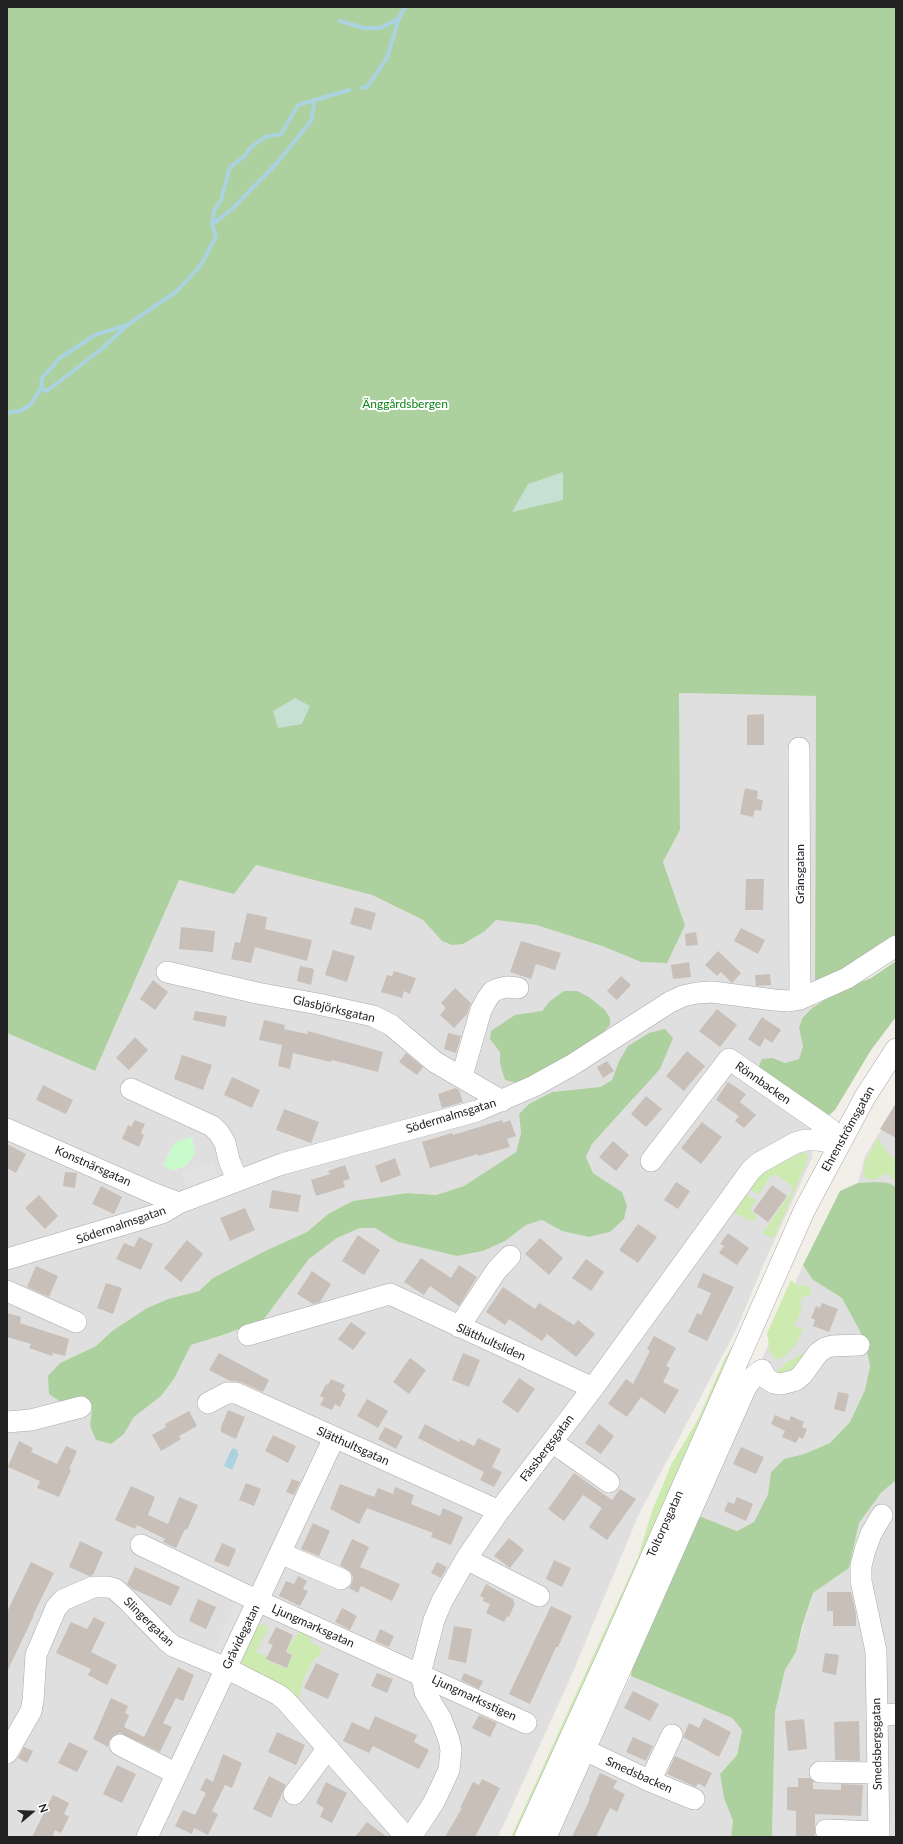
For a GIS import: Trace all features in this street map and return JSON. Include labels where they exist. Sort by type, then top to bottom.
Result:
[{"type":"street","name":"Gränsgatan","points":[[799,748],[800,999]]},
{"type":"street","name":"Södermalmsgatan","points":[[7,1259],[162,1214],[179,1203],[236,1180],[315,1154],[477,1110],[534,1086],[572,1065],[670,1002],[683,996],[712,992],[774,1000],[789,1001],[800,999],[847,978],[896,946]]},
{"type":"street","name":"Glasbjörksgatan","points":[[167,972],[256,993],[373,1016],[391,1025],[436,1062],[502,1100]]},
{"type":"street","points":[[462,1076],[481,1010],[487,999],[492,992],[498,989],[507,987],[518,988]]},
{"type":"street","name":"Ehrenströmsgatan","points":[[804,1211],[865,1097],[896,1049]]},
{"type":"street","name":"Rönnbacken","points":[[651,1161],[729,1059],[830,1129],[839,1144]]},
{"type":"street","points":[[131,1089],[212,1126],[219,1133],[225,1143],[236,1180]]},
{"type":"street","name":"Konstnärsgatan","points":[[7,1129],[155,1194],[179,1203]]},
{"type":"street","name":"Fässbergsgatan","points":[[411,1837],[434,1802],[446,1780],[451,1760],[449,1740],[441,1719],[425,1692],[421,1674],[425,1651],[434,1620],[442,1601],[466,1560],[499,1511],[593,1388],[745,1177],[759,1163],[795,1143],[806,1140],[839,1144]]},
{"type":"street","name":"Toltorpsgatan","points":[[525,1837],[612,1646],[804,1211]]},
{"type":"street","points":[[459,1328],[496,1271],[510,1256]]},
{"type":"street","points":[[7,1291],[76,1322]]},
{"type":"street","name":"Slätthultsliden","points":[[248,1335],[390,1294],[459,1328],[593,1388]]},
{"type":"street","name":"Toltorpsgatan","points":[[546,1837],[746,1387],[754,1376],[762,1370],[766,1378],[774,1383],[790,1382],[802,1375],[818,1353],[825,1348],[832,1346],[859,1345]]},
{"type":"street","name":"Slätthultsgatan","points":[[208,1403],[227,1393],[236,1393],[499,1511]]},
{"type":"street","points":[[7,1422],[31,1420],[81,1407]]},
{"type":"street","name":"Gråvidegatan","points":[[147,1837],[334,1438]]},
{"type":"street","points":[[552,1442],[609,1482]]},
{"type":"street","name":"Smedsbergsgatan","points":[[879,1835],[878,1773],[886,1715],[876,1651],[861,1581],[861,1566],[870,1534],[882,1515]]},
{"type":"street","name":"Ljungmarksgatan","points":[[141,1545],[258,1601],[421,1674]]},
{"type":"street","points":[[280,1553],[341,1579]]},
{"type":"street","points":[[466,1560],[539,1596]]},
{"type":"street","name":"Slingergatan","points":[[7,1753],[31,1711],[34,1701],[36,1655],[56,1608],[63,1600],[93,1587],[108,1586],[115,1589],[173,1646],[226,1668],[279,1695],[406,1837]]},
{"type":"street","name":"Ljungmarksstigen","points":[[421,1674],[526,1723]]},
{"type":"street","points":[[650,1781],[672,1735]]},
{"type":"street","points":[[120,1745],[177,1774]]},
{"type":"street","points":[[294,1794],[328,1748]]},
{"type":"street","name":"Smedsbacken","points":[[585,1750],[650,1781],[694,1799]]},
{"type":"street","points":[[820,1772],[878,1773]]},
{"type":"street","points":[[826,1830],[879,1835]]},
{"type":"shaded area","points":[[678,693],[816,696],[815,1005],[801,1018],[799,1028],[803,1046],[799,1059],[785,1063],[773,1058],[813,1114],[812,1158],[761,1270],[738,1326],[639,1514],[569,1681],[498,1837],[7,1837],[7,1033],[95,1071],[179,880],[234,894],[256,865],[372,895],[423,920],[442,941],[485,931],[496,920],[536,925],[605,947],[685,925],[663,862],[680,830]],"holes":[[[619,1061],[634,1098],[592,1144],[586,1157],[593,1173],[622,1192],[610,1232],[589,1237],[562,1231],[542,1220],[526,1225],[505,1241],[483,1251],[457,1256],[398,1242],[375,1228],[360,1228],[337,1238],[309,1259],[264,1319],[226,1334],[191,1345],[174,1379],[161,1396],[134,1417],[124,1434],[90,1426],[92,1409],[82,1397],[60,1363],[96,1346],[112,1331],[147,1308],[168,1299],[199,1291],[213,1278],[265,1251],[307,1232],[328,1214],[408,1193],[436,1195],[464,1186],[516,1152],[521,1133],[519,1114],[552,1092],[600,1087],[612,1080]]]},
{"type":"shaded area","points":[[896,1106],[896,1187],[889,1183],[858,1183],[865,1156]]},
{"type":"shaded area","points":[[213,1162],[218,1177],[187,1188],[182,1173]]},
{"type":"shaded area","points":[[803,1265],[813,1280],[842,1298],[864,1339],[870,1366],[865,1390],[850,1422],[830,1443],[804,1454],[784,1459],[771,1472],[768,1494],[754,1522],[737,1531],[694,1514]]},
{"type":"shaded area","points":[[896,1480],[896,1837],[772,1837],[775,1712],[785,1670],[796,1652],[813,1593],[849,1568],[859,1523],[881,1493]]},
{"type":"shaded area","points":[[238,1597],[250,1603],[222,1663],[210,1657]]},
{"type":"shaded area","points":[[631,1676],[732,1718],[742,1730],[737,1755],[720,1774],[724,1798],[733,1821],[731,1837],[553,1837]]},
{"type":"green space","name":"Änggårdsbergen","points":[[7,7],[896,7],[896,935],[880,948],[815,984],[816,696],[679,693],[680,830],[663,862],[685,925],[667,963],[641,962],[605,947],[536,925],[496,920],[485,931],[463,944],[452,945],[442,941],[423,920],[372,895],[256,865],[234,894],[179,880],[95,1071],[7,1033]]},
{"type":"green space","points":[[563,472],[563,500],[512,512],[528,484]]},
{"type":"green space","points":[[295,698],[310,706],[302,724],[278,728],[273,711]]},
{"type":"green space","points":[[896,961],[896,1017],[871,1050],[835,1110],[822,1121],[757,1071],[762,1059],[773,1058],[785,1063],[799,1059],[803,1046],[799,1028],[802,1018],[813,1007],[845,988],[871,978]]},
{"type":"green space","points":[[564,991],[577,991],[589,997],[605,1010],[610,1018],[610,1025],[600,1036],[522,1084],[505,1080],[500,1064],[500,1052],[490,1039],[491,1031],[515,1015],[542,1011],[550,1001]]},
{"type":"green space","points":[[665,1029],[673,1038],[660,1069],[592,1144],[586,1157],[593,1173],[622,1192],[627,1206],[624,1219],[610,1232],[589,1237],[562,1231],[542,1220],[526,1225],[505,1241],[483,1251],[457,1256],[398,1242],[375,1228],[360,1228],[337,1238],[309,1259],[264,1319],[226,1334],[191,1345],[174,1379],[161,1396],[134,1417],[124,1434],[111,1444],[96,1440],[90,1426],[92,1409],[82,1397],[64,1404],[49,1394],[48,1376],[60,1363],[96,1346],[112,1331],[147,1308],[168,1299],[199,1291],[213,1278],[265,1251],[307,1232],[328,1214],[353,1201],[408,1193],[436,1195],[464,1186],[516,1152],[521,1133],[519,1114],[529,1104],[552,1092],[600,1087],[612,1080],[619,1061],[628,1046],[649,1033]]},
{"type":"green space","points":[[192,1137],[195,1153],[187,1165],[173,1171],[163,1165],[175,1142]]},
{"type":"green space","points":[[878,1138],[889,1155],[896,1159],[896,1182],[887,1173],[874,1180],[863,1177],[865,1161]]},
{"type":"green space","points":[[801,1153],[807,1153],[808,1159],[774,1238],[762,1233],[792,1191],[791,1185],[776,1175],[771,1176],[758,1195],[750,1189],[761,1174]]},
{"type":"green space","points":[[858,1183],[889,1183],[896,1187],[896,1480],[881,1493],[859,1523],[849,1568],[813,1593],[796,1652],[785,1670],[775,1712],[772,1837],[731,1837],[733,1821],[724,1798],[720,1774],[737,1755],[742,1730],[732,1718],[631,1676],[632,1669],[694,1514],[737,1531],[754,1522],[768,1494],[771,1472],[784,1459],[804,1454],[830,1443],[850,1422],[865,1390],[870,1366],[864,1339],[842,1298],[813,1280],[803,1265],[840,1191]]},
{"type":"green space","points":[[746,1194],[756,1200],[750,1210],[757,1216],[753,1222],[734,1213]]},
{"type":"green space","points":[[791,1280],[798,1286],[806,1285],[812,1293],[810,1296],[804,1296],[800,1301],[802,1309],[794,1326],[803,1329],[797,1343],[785,1356],[777,1360],[770,1352],[767,1333]]},
{"type":"green space","points":[[736,1340],[516,1837],[511,1837],[638,1557],[652,1511],[672,1463],[698,1419],[725,1358]]},
{"type":"green space","points":[[803,1353],[806,1358],[795,1373],[775,1374],[776,1371],[783,1367],[783,1365]]},
{"type":"green space","points":[[259,1623],[266,1626],[268,1629],[266,1636],[264,1635],[256,1652],[267,1656],[266,1659],[286,1669],[293,1654],[287,1652],[293,1638],[295,1639],[302,1626],[315,1631],[310,1642],[322,1648],[318,1658],[315,1657],[304,1678],[298,1702],[244,1669],[239,1657],[254,1624],[258,1626]]},
{"type":"water","points":[[233,1448],[238,1450],[237,1453],[239,1454],[232,1470],[224,1466]]},
{"type":"building","points":[[764,714],[764,745],[747,745],[747,715]]},
{"type":"building","points":[[745,788],[758,791],[757,799],[763,800],[761,811],[755,810],[753,817],[740,814]]},
{"type":"building","points":[[746,879],[764,879],[763,910],[745,910]]},
{"type":"building","points":[[355,907],[376,913],[371,930],[350,924]]},
{"type":"building","points":[[247,913],[267,917],[265,929],[312,940],[307,961],[255,947],[251,963],[231,959],[235,942],[240,943]]},
{"type":"building","points":[[181,927],[215,931],[213,952],[179,949]]},
{"type":"building","points":[[741,928],[765,940],[758,954],[734,941]]},
{"type":"building","points":[[696,932],[698,945],[686,946],[685,934]]},
{"type":"building","points":[[521,941],[561,953],[555,970],[536,964],[531,979],[510,972]]},
{"type":"building","points":[[333,950],[355,956],[347,982],[325,975]]},
{"type":"building","points":[[718,951],[741,973],[732,983],[721,972],[717,976],[705,965]]},
{"type":"building","points":[[689,962],[691,977],[673,979],[671,965]]},
{"type":"building","points":[[300,966],[314,969],[311,985],[297,981]]},
{"type":"building","points":[[394,971],[416,978],[410,994],[404,991],[402,998],[381,992],[387,975],[392,976]]},
{"type":"building","points":[[770,974],[771,985],[756,986],[755,975]]},
{"type":"building","points":[[621,976],[631,985],[617,1000],[607,991]]},
{"type":"building","points":[[153,980],[168,992],[155,1010],[140,999]]},
{"type":"building","points":[[455,988],[471,1003],[467,1014],[454,1028],[440,1015],[446,1008],[441,1003]]},
{"type":"building","points":[[717,1009],[737,1025],[720,1047],[699,1031]]},
{"type":"building","points":[[195,1011],[227,1016],[225,1027],[193,1020]]},
{"type":"building","points":[[762,1017],[781,1030],[772,1043],[765,1038],[760,1047],[748,1039]]},
{"type":"building","points":[[264,1020],[285,1025],[284,1029],[307,1034],[308,1031],[383,1052],[378,1072],[332,1060],[331,1062],[293,1053],[290,1069],[278,1066],[282,1045],[259,1040]]},
{"type":"building","points":[[448,1033],[461,1036],[456,1053],[444,1049]]},
{"type":"building","points":[[135,1037],[148,1050],[129,1070],[116,1058]]},
{"type":"building","points":[[687,1051],[705,1066],[684,1091],[666,1076]]},
{"type":"building","points":[[406,1053],[423,1067],[417,1075],[399,1062]]},
{"type":"building","points":[[182,1055],[212,1065],[203,1090],[174,1079]]},
{"type":"building","points":[[607,1061],[614,1071],[603,1078],[597,1067]]},
{"type":"building","points":[[232,1077],[260,1090],[252,1108],[224,1095]]},
{"type":"building","points":[[728,1082],[746,1094],[740,1102],[756,1115],[744,1128],[735,1121],[739,1116],[716,1100]]},
{"type":"building","points":[[43,1085],[73,1100],[66,1114],[36,1100]]},
{"type":"building","points":[[456,1088],[459,1090],[463,1102],[442,1108],[438,1094]]},
{"type":"building","points":[[646,1096],[662,1109],[646,1127],[631,1114]]},
{"type":"building","points":[[896,1103],[896,1138],[880,1129]]},
{"type":"building","points":[[284,1109],[319,1122],[311,1143],[276,1130]]},
{"type":"building","points":[[135,1120],[145,1124],[141,1133],[144,1135],[139,1147],[122,1139],[128,1125],[131,1127]]},
{"type":"building","points":[[502,1120],[503,1123],[510,1120],[516,1136],[507,1139],[510,1147],[478,1156],[478,1154],[430,1168],[422,1142],[452,1133],[453,1135]]},
{"type":"building","points":[[702,1122],[722,1137],[701,1164],[681,1148]]},
{"type":"building","points":[[613,1141],[629,1155],[616,1171],[599,1157]]},
{"type":"building","points":[[7,1144],[26,1154],[16,1173],[7,1168]]},
{"type":"building","points":[[395,1158],[401,1175],[381,1183],[375,1166]]},
{"type":"building","points":[[345,1165],[350,1179],[343,1181],[345,1187],[316,1196],[311,1180],[330,1174],[328,1171]]},
{"type":"building","points":[[65,1172],[77,1173],[75,1188],[63,1186]]},
{"type":"building","points":[[676,1182],[690,1191],[678,1209],[664,1200]]},
{"type":"building","points":[[772,1185],[787,1196],[768,1222],[753,1211]]},
{"type":"building","points":[[101,1186],[122,1197],[114,1214],[92,1204]]},
{"type":"building","points":[[272,1190],[301,1195],[298,1212],[269,1208]]},
{"type":"building","points":[[39,1195],[58,1216],[45,1229],[25,1208]]},
{"type":"building","points":[[245,1208],[255,1230],[230,1241],[220,1218]]},
{"type":"building","points":[[638,1224],[657,1237],[638,1263],[619,1250]]},
{"type":"building","points":[[728,1233],[749,1248],[737,1265],[719,1253],[724,1246],[720,1244]]},
{"type":"building","points":[[358,1235],[380,1250],[364,1275],[342,1261]]},
{"type":"building","points":[[139,1237],[153,1244],[141,1270],[116,1259],[124,1243],[134,1247]]},
{"type":"building","points":[[540,1238],[563,1258],[549,1275],[525,1254]]},
{"type":"building","points":[[187,1240],[203,1254],[181,1282],[164,1268]]},
{"type":"building","points":[[421,1258],[451,1278],[459,1265],[477,1277],[459,1306],[430,1286],[424,1295],[404,1282]]},
{"type":"building","points":[[586,1259],[604,1272],[591,1291],[572,1278]]},
{"type":"building","points":[[36,1266],[58,1276],[49,1297],[27,1287]]},
{"type":"building","points":[[312,1271],[331,1284],[320,1302],[313,1304],[297,1294]]},
{"type":"building","points":[[703,1273],[734,1287],[707,1341],[688,1332],[697,1313],[701,1315],[711,1293],[697,1287]]},
{"type":"building","points":[[106,1283],[122,1288],[113,1314],[97,1308]]},
{"type":"building","points":[[503,1287],[535,1309],[539,1303],[574,1325],[578,1320],[595,1334],[576,1357],[547,1334],[542,1341],[509,1319],[505,1325],[486,1312]]},
{"type":"building","points":[[822,1303],[838,1309],[829,1332],[813,1326],[815,1320],[811,1318],[816,1306],[820,1308]]},
{"type":"building","points":[[7,1313],[21,1317],[20,1323],[69,1339],[65,1356],[53,1353],[52,1356],[29,1348],[31,1344],[7,1337]]},
{"type":"building","points":[[351,1322],[366,1333],[353,1350],[338,1339]]},
{"type":"building","points":[[654,1336],[676,1348],[666,1366],[670,1368],[663,1382],[679,1390],[665,1414],[641,1397],[627,1417],[608,1404],[626,1379],[633,1384],[650,1351],[647,1349]]},
{"type":"building","points":[[219,1353],[269,1380],[263,1392],[241,1382],[230,1381],[209,1370]]},
{"type":"building","points":[[463,1353],[480,1360],[469,1387],[452,1380]]},
{"type":"building","points":[[410,1358],[426,1370],[409,1394],[393,1382]]},
{"type":"building","points":[[519,1378],[535,1389],[518,1413],[502,1402]]},
{"type":"building","points":[[331,1379],[345,1385],[342,1391],[346,1394],[340,1407],[335,1404],[332,1410],[320,1405],[324,1398],[320,1396],[326,1384],[328,1385]]},
{"type":"building","points":[[838,1392],[849,1394],[845,1412],[834,1409]]},
{"type":"building","points":[[367,1399],[388,1411],[378,1428],[357,1416]]},
{"type":"building","points":[[228,1410],[245,1417],[236,1439],[221,1432],[221,1427]]},
{"type":"building","points":[[189,1411],[197,1426],[179,1436],[181,1439],[161,1451],[152,1435],[166,1427],[165,1424]]},
{"type":"building","points":[[775,1415],[789,1421],[791,1416],[804,1422],[802,1427],[807,1429],[803,1439],[799,1437],[796,1443],[782,1437],[785,1431],[771,1424]]},
{"type":"building","points":[[425,1424],[459,1442],[460,1439],[474,1446],[478,1438],[501,1449],[492,1467],[502,1472],[494,1487],[480,1480],[484,1472],[418,1438]]},
{"type":"building","points":[[599,1424],[614,1436],[601,1454],[585,1443]]},
{"type":"building","points":[[385,1427],[403,1436],[396,1449],[378,1439]]},
{"type":"building","points":[[273,1435],[296,1446],[288,1463],[265,1451]]},
{"type":"building","points":[[19,1441],[33,1448],[31,1452],[57,1464],[66,1446],[77,1451],[69,1469],[71,1470],[59,1497],[37,1488],[40,1481],[8,1467]]},
{"type":"building","points":[[741,1447],[764,1457],[756,1474],[733,1464]]},
{"type":"building","points":[[574,1473],[612,1500],[620,1489],[636,1499],[607,1540],[589,1527],[602,1508],[583,1495],[564,1521],[548,1509]]},
{"type":"building","points":[[292,1479],[300,1482],[294,1495],[286,1492]]},
{"type":"building","points":[[246,1483],[261,1489],[254,1506],[239,1500]]},
{"type":"building","points":[[340,1484],[374,1497],[378,1488],[393,1494],[395,1487],[414,1495],[411,1504],[440,1516],[443,1508],[463,1517],[451,1545],[431,1537],[433,1533],[367,1508],[359,1524],[330,1509]]},
{"type":"building","points":[[131,1486],[155,1497],[148,1515],[168,1524],[179,1497],[198,1505],[187,1530],[185,1529],[176,1548],[163,1542],[165,1539],[137,1525],[135,1529],[115,1520]]},
{"type":"building","points":[[737,1497],[753,1504],[746,1521],[724,1511],[728,1502],[734,1504]]},
{"type":"building","points":[[313,1523],[330,1531],[319,1556],[301,1549]]},
{"type":"building","points":[[509,1538],[524,1550],[510,1568],[494,1556]]},
{"type":"building","points":[[352,1539],[369,1547],[360,1567],[400,1584],[392,1601],[361,1586],[358,1593],[349,1588],[353,1577],[350,1572],[340,1565]]},
{"type":"building","points":[[80,1541],[103,1552],[93,1575],[89,1576],[69,1567]]},
{"type":"building","points":[[222,1543],[236,1549],[229,1567],[214,1561]]},
{"type":"building","points":[[554,1560],[571,1568],[562,1587],[546,1579]]},
{"type":"building","points":[[31,1562],[54,1573],[7,1672],[7,1612]]},
{"type":"building","points":[[437,1562],[447,1567],[441,1578],[431,1573]]},
{"type":"building","points":[[135,1567],[180,1587],[171,1606],[133,1589],[127,1584]]},
{"type":"building","points":[[298,1576],[307,1581],[303,1589],[308,1591],[300,1606],[279,1596],[286,1581],[294,1584]]},
{"type":"building","points":[[486,1584],[514,1600],[513,1602],[515,1603],[509,1617],[507,1616],[504,1622],[486,1613],[490,1604],[483,1601],[484,1598],[480,1596]]},
{"type":"building","points":[[827,1592],[851,1592],[856,1614],[856,1626],[833,1626],[833,1611],[827,1611]]},
{"type":"building","points":[[198,1599],[216,1607],[206,1629],[189,1621]]},
{"type":"building","points":[[551,1606],[572,1616],[530,1704],[509,1694]]},
{"type":"building","points":[[342,1608],[357,1616],[350,1630],[335,1622]]},
{"type":"building","points":[[94,1617],[105,1623],[91,1652],[117,1665],[107,1685],[88,1675],[91,1669],[56,1653],[71,1622],[87,1629]]},
{"type":"building","points":[[454,1626],[472,1629],[466,1663],[448,1659]]},
{"type":"building","points":[[276,1627],[293,1635],[286,1652],[292,1655],[287,1668],[266,1659],[273,1645],[268,1643]]},
{"type":"building","points":[[380,1629],[394,1636],[389,1647],[375,1641]]},
{"type":"building","points":[[825,1653],[839,1655],[836,1675],[822,1672]]},
{"type":"building","points":[[316,1663],[339,1674],[328,1699],[304,1688]]},
{"type":"building","points":[[178,1667],[194,1675],[183,1701],[176,1698],[163,1723],[172,1727],[160,1752],[120,1733],[114,1735],[110,1739],[108,1747],[93,1739],[111,1698],[128,1706],[125,1713],[129,1715],[124,1727],[144,1737]]},
{"type":"building","points":[[377,1673],[393,1679],[387,1693],[371,1686]]},
{"type":"building","points":[[464,1673],[483,1681],[479,1689],[461,1680]]},
{"type":"building","points":[[633,1691],[659,1704],[650,1721],[624,1708]]},
{"type":"building","points":[[479,1715],[497,1723],[490,1737],[472,1728]]},
{"type":"building","points":[[375,1716],[417,1735],[414,1742],[429,1750],[419,1769],[373,1746],[369,1753],[343,1741],[352,1722],[369,1730]]},
{"type":"building","points":[[704,1718],[731,1732],[719,1757],[683,1737],[689,1723],[699,1728]]},
{"type":"building","points":[[804,1719],[807,1749],[788,1751],[785,1721]]},
{"type":"building","points":[[859,1721],[860,1761],[835,1760],[834,1722]]},
{"type":"building","points":[[277,1732],[305,1745],[296,1765],[268,1752]]},
{"type":"building","points":[[633,1737],[653,1746],[646,1761],[626,1752]]},
{"type":"building","points":[[69,1742],[88,1751],[77,1772],[58,1763]]},
{"type":"building","points":[[24,1747],[33,1751],[27,1763],[18,1758]]},
{"type":"building","points":[[223,1754],[242,1763],[232,1788],[225,1785],[212,1811],[218,1814],[208,1835],[194,1828],[192,1834],[175,1826],[183,1810],[195,1815],[206,1793],[200,1790],[206,1778],[213,1782]]},
{"type":"building","points":[[675,1756],[712,1773],[705,1787],[698,1783],[696,1787],[667,1774]]},
{"type":"building","points":[[117,1765],[136,1774],[122,1803],[103,1794]]},
{"type":"building","points":[[600,1773],[617,1781],[613,1788],[625,1794],[617,1812],[610,1808],[596,1837],[572,1837],[590,1799],[589,1798]]},
{"type":"building","points":[[269,1776],[286,1785],[271,1818],[253,1809]]},
{"type":"building","points":[[798,1778],[810,1778],[813,1781],[813,1789],[841,1790],[841,1784],[863,1785],[861,1816],[815,1814],[815,1837],[796,1837],[796,1811],[787,1810],[787,1787],[798,1787]]},
{"type":"building","points":[[482,1779],[500,1788],[475,1837],[445,1837],[462,1808],[460,1808],[473,1782],[479,1785]]},
{"type":"building","points":[[326,1782],[347,1793],[332,1823],[320,1817],[324,1808],[316,1803]]},
{"type":"building","points":[[53,1795],[69,1803],[64,1814],[69,1817],[61,1833],[55,1830],[52,1837],[32,1837]]},
{"type":"building","points":[[367,1822],[387,1837],[355,1837]]},
{"type":"waterway","points":[[361,88],[367,87],[387,58],[399,18],[405,7]]},
{"type":"waterway","points":[[340,21],[364,28],[381,28],[399,18]]},
{"type":"waterway","points":[[41,388],[47,391],[99,351],[129,324],[177,291],[201,265],[216,236],[212,225],[214,211],[221,200],[230,167],[245,156],[250,148],[265,137],[281,134],[298,105],[349,90]]},
{"type":"waterway","points":[[212,225],[233,208],[277,163],[311,121],[315,100]]},
{"type":"waterway","points":[[7,413],[20,411],[31,404],[41,388],[42,378],[60,358],[95,335],[127,325]]}]
